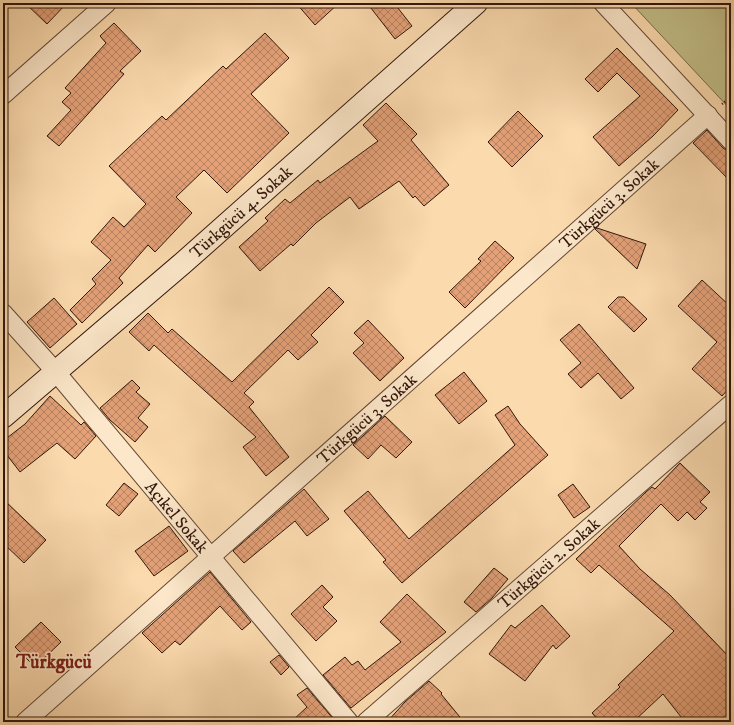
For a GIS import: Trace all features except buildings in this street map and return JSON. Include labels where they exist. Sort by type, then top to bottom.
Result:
[{"type":"main road","name":"Türkgücü 4. Sokak","points":[[3,417],[182,262],[476,3]]},
{"type":"street","points":[[3,95],[107,3]]},
{"type":"street","points":[[603,3],[731,141]]},
{"type":"street","name":"Türkgücü 3. Sokak","points":[[25,722],[211,559],[708,115]]},
{"type":"street","name":"Açıkel Sokak","points":[[3,313],[55,371],[349,722]]},
{"type":"street","name":"Türkgücü 2. Sokak","points":[[366,722],[731,404]]},
{"type":"shaded area","points":[[631,3],[731,3],[731,110]]},
{"type":"district","name":"Türkgücü","points":[[54,661]]}]
